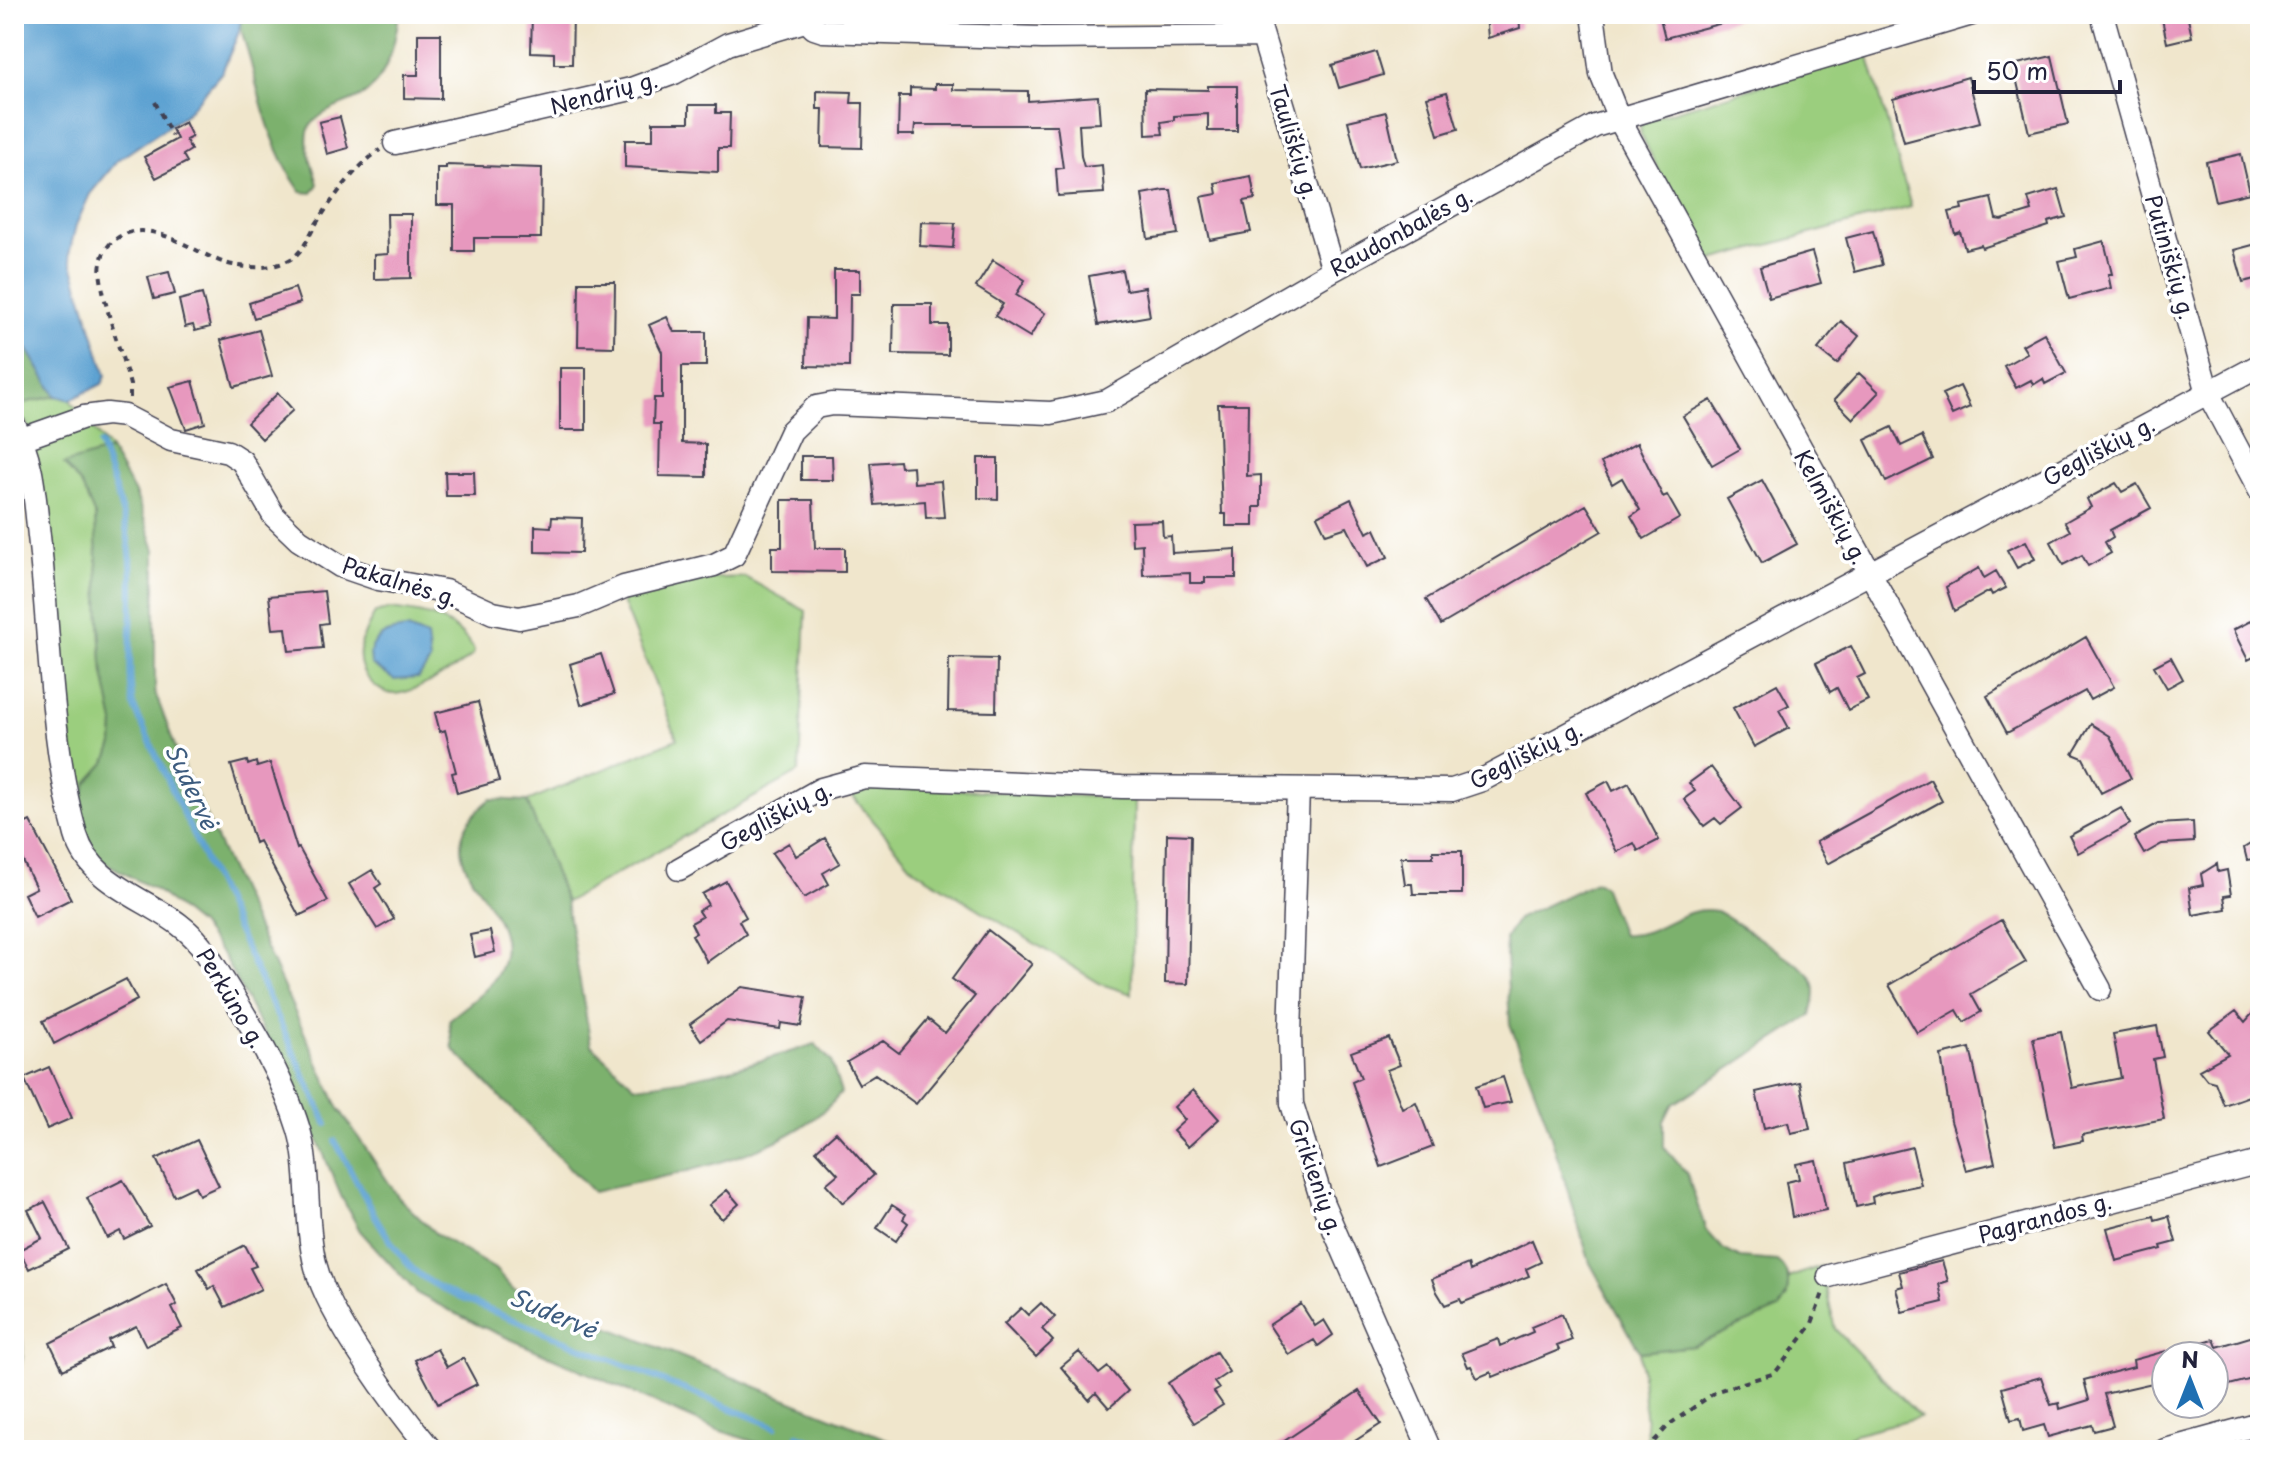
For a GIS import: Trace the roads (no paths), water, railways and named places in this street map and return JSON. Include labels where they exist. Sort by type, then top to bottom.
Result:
[{"type":"street","name":"Tauliškių g.","points":[[1256,14],[1333,270]]},
{"type":"street","name":"Kelmiškių g.","points":[[1593,14],[1601,74],[1619,119],[1868,575],[2100,989]]},
{"type":"street","name":"Raudonbalės g.","points":[[832,404],[1051,413],[1107,401],[1581,132],[1972,14]]},
{"type":"street","name":"Putiniškių g.","points":[[2102,14],[2208,393],[2260,491]]},
{"type":"street","points":[[803,17],[823,31],[1026,38],[1262,36]]},
{"type":"street","name":"Nendrių g.","points":[[395,143],[631,89],[674,73],[728,44],[803,17]]},
{"type":"street","name":"Gegliškių g.","points":[[679,869],[821,789],[865,777],[1298,789],[1452,790],[1482,780],[2260,365]]},
{"type":"street","name":"Pakalnės g.","points":[[18,432],[107,414],[125,416],[171,440],[228,452],[242,461],[274,516],[299,540],[340,566],[378,579],[445,591],[493,613],[519,618],[579,606],[624,587],[714,565],[734,555],[791,431],[816,407],[832,404]]},
{"type":"street","name":"Perkūno g.","points":[[18,432],[38,525],[60,751],[77,837],[95,870],[181,925],[204,949],[257,1036],[299,1130],[306,1209],[323,1286],[398,1408],[431,1450]]},
{"type":"street","name":"Grikienių g.","points":[[1298,789],[1290,1035],[1292,1104],[1323,1204],[1430,1450]]},
{"type":"street","name":"Pagrandos g.","points":[[1829,1276],[2260,1162]]},
{"type":"street","points":[[2165,1450],[2260,1424]]},
{"type":"water","points":[[14,14],[241,14],[239,32],[222,72],[186,114],[118,160],[90,194],[76,225],[69,254],[106,376],[102,384],[70,400],[56,396],[14,327]]},
{"type":"water","points":[[408,629],[427,637],[430,662],[418,678],[394,680],[371,664],[370,653],[384,634]]},
{"type":"waterway","name":"Sudervė","points":[[100,444],[129,547],[133,705],[327,1124]]},
{"type":"waterway","name":"Sudervė","points":[[335,1141],[387,1236],[408,1264],[426,1279],[460,1298],[776,1427]]},
{"type":"waterway","name":"Sudervė","points":[[798,1435],[838,1450]]}]
